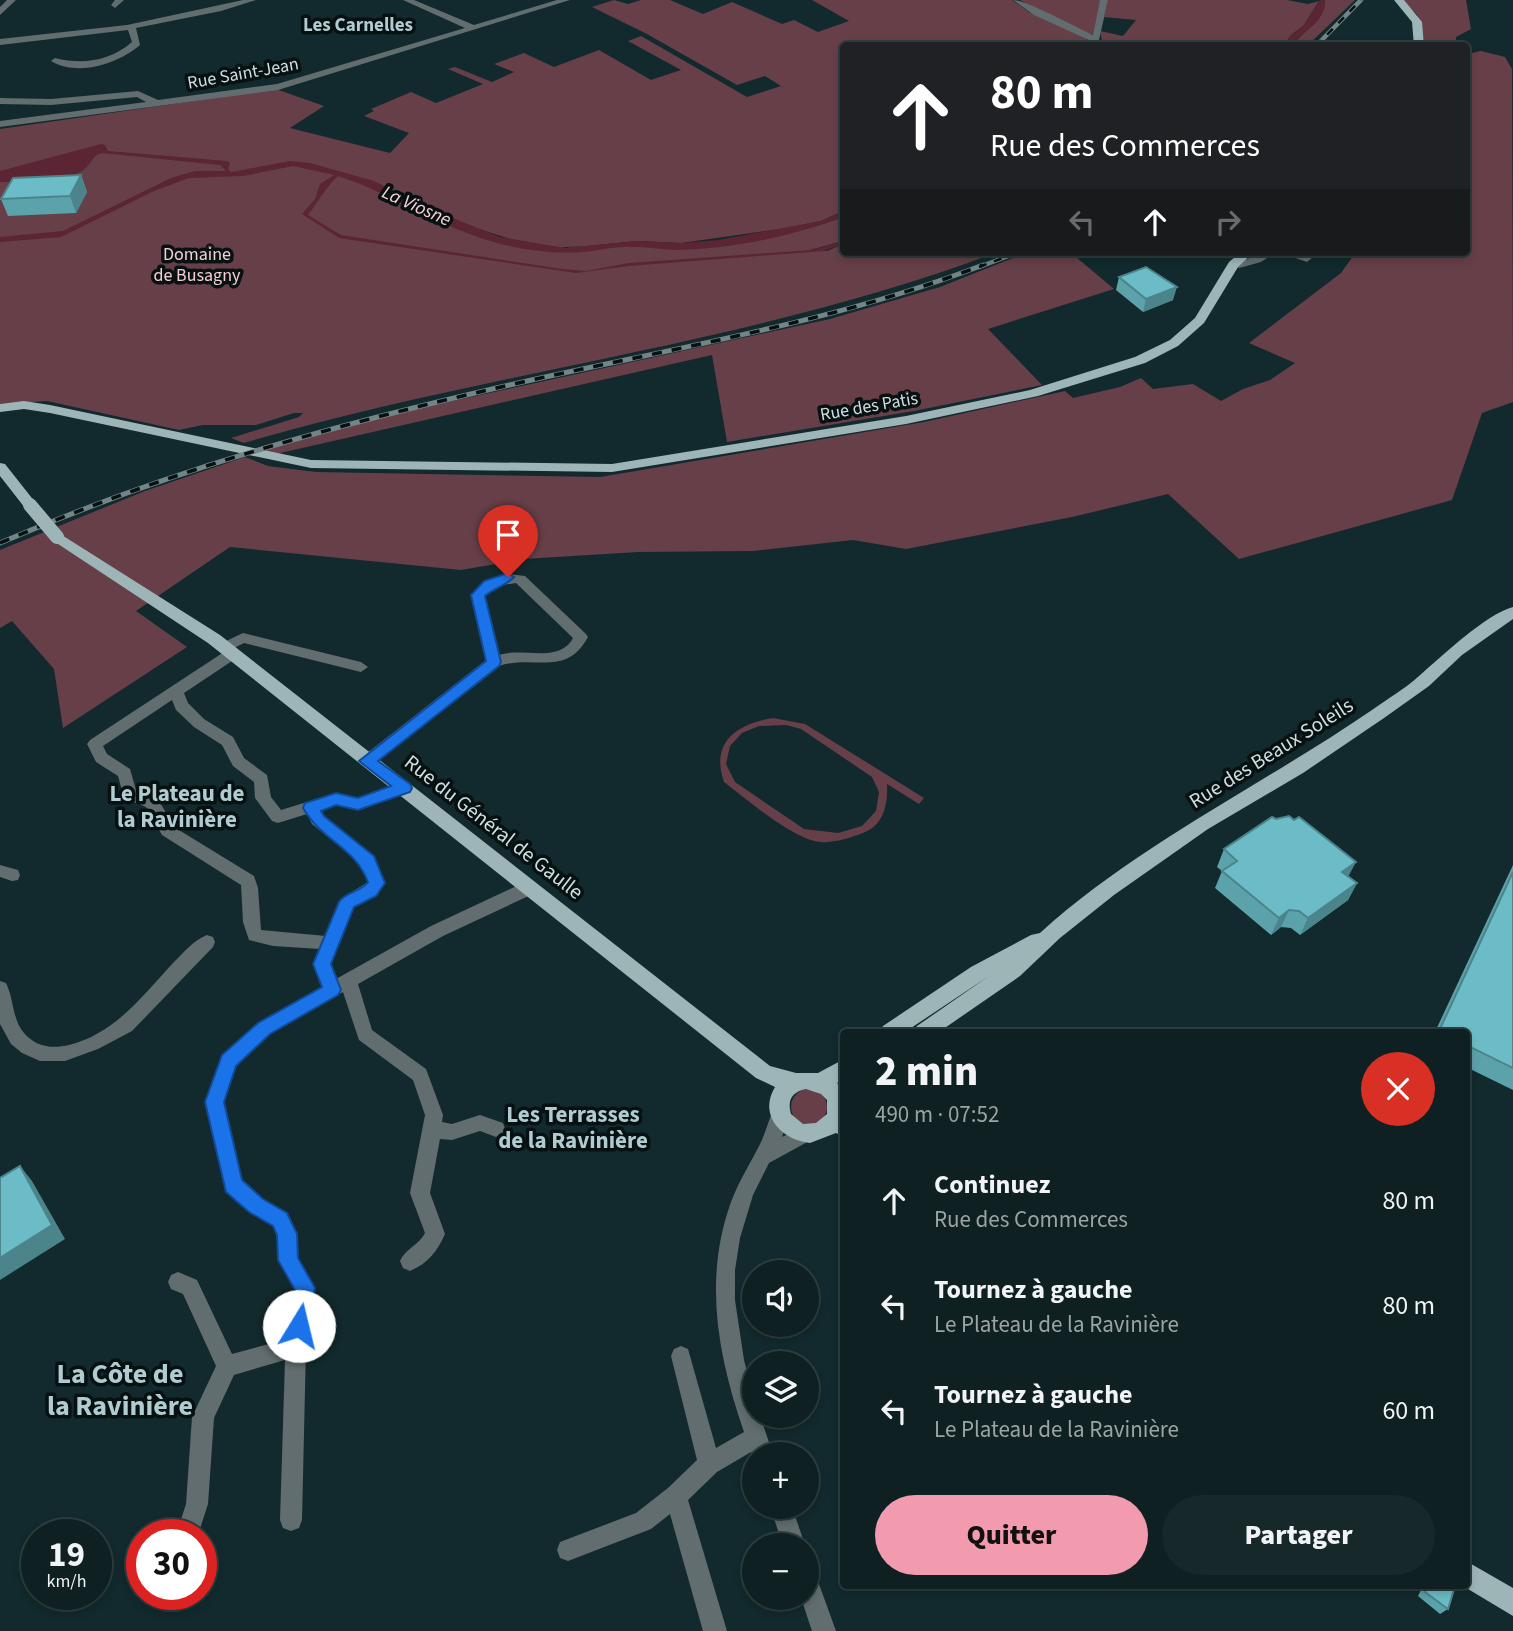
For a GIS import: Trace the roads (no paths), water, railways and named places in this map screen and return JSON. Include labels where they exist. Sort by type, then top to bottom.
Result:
[{"type":"main road","points":[[1399,0],[1417,22],[1419,42]]},
{"type":"main road","name":"Rue des Patis","points":[[1234,269],[1236,261],[1243,256]]},
{"type":"main road","name":"Rue des Patis","points":[[50,409],[310,464],[501,467],[595,475],[647,469],[683,457],[906,420],[1060,386],[1104,380],[1119,374],[1191,330],[1234,269],[1252,256]]},
{"type":"main road","points":[[0,408],[24,405],[50,409]]},
{"type":"main road","points":[[0,417],[27,410],[50,409]]},
{"type":"main road","name":"Rue du Général de Gaulle","points":[[0,467],[57,537],[229,650],[763,1072]]},
{"type":"main road","name":"Rue des Beaux Soleils","points":[[928,1029],[1013,970],[1053,933],[1108,890],[1202,824],[1297,769],[1378,714],[1423,682],[1456,651],[1513,612]]},
{"type":"main road","name":"Rue des Beaux Soleils","points":[[894,1029],[978,973],[1053,933]]},
{"type":"main road","points":[[820,1082],[840,1070]]},
{"type":"main road","points":[[763,1072],[796,1082],[820,1082],[830,1088],[833,1119],[788,1126],[763,1072]]},
{"type":"main road","points":[[779,1108],[785,1089],[796,1082]]},
{"type":"main road","points":[[1470,1576],[1513,1603]]},
{"type":"street","points":[[0,12],[12,0]]},
{"type":"street","points":[[0,42],[131,26],[222,9],[252,0]]},
{"type":"street","points":[[407,0],[474,28]]},
{"type":"street","name":"Rue Saint-Jean","points":[[0,124],[278,87],[566,0]]},
{"type":"street","points":[[1017,0],[1096,42],[1104,0]]},
{"type":"street","points":[[55,61],[71,66],[105,61],[127,53],[137,43],[131,26]]},
{"type":"street","points":[[0,101],[51,102],[138,94],[156,103]]},
{"type":"street","points":[[1234,269],[1264,256]]},
{"type":"street","points":[[367,761],[494,662],[512,656],[553,659],[575,648],[581,637],[520,579],[508,577],[489,584],[478,595],[494,662]]},
{"type":"street","points":[[331,943],[302,939],[274,941],[255,935],[249,923],[252,892],[248,881],[168,831],[152,803],[129,794],[125,773],[101,758],[95,744],[176,691],[243,638],[361,667]]},
{"type":"street","points":[[176,691],[181,706],[199,723],[228,741],[238,762],[262,779],[262,798],[278,817],[336,799],[358,804],[404,788]]},
{"type":"street","points":[[311,808],[318,820],[369,860],[377,883],[370,891],[348,902],[322,964],[340,986],[365,1035],[420,1075],[434,1115],[420,1193],[435,1234],[428,1248],[410,1261]]},
{"type":"street","points":[[291,1520],[296,1346],[305,1288],[288,1260],[287,1234],[280,1219],[256,1206],[233,1185],[214,1102],[228,1061],[264,1028],[437,931],[529,888]]},
{"type":"street","points":[[0,988],[8,1023],[26,1048],[41,1054],[59,1056],[83,1050],[130,1023],[188,957],[207,942]]},
{"type":"street","points":[[758,1442],[731,1361],[724,1322],[723,1294],[726,1263],[736,1216],[763,1157],[779,1108]]},
{"type":"street","points":[[763,1157],[833,1119]]},
{"type":"street","points":[[432,1129],[453,1132],[480,1123],[496,1129]]},
{"type":"street","points":[[178,1282],[190,1287],[227,1366],[203,1418],[197,1504],[192,1519]]},
{"type":"street","points":[[227,1366],[266,1357],[296,1346]]},
{"type":"street","points":[[681,1356],[709,1464]]},
{"type":"street","points":[[568,1550],[643,1521],[676,1496],[709,1464],[742,1451]]},
{"type":"street","points":[[676,1496],[715,1631]]},
{"type":"street","points":[[817,1610],[824,1631]]},
{"type":"water","points":[[1320,0],[1325,0],[1318,20],[1296,42],[1287,42],[1304,25]]},
{"type":"water","name":"La Viosne","points":[[101,144],[105,145],[108,151],[227,161],[230,163],[228,170],[232,172],[290,161],[310,163],[374,181],[423,206],[500,237],[565,248],[638,241],[681,243],[718,240],[821,221],[840,213],[840,218],[824,224],[741,244],[678,250],[620,247],[549,252],[504,245],[474,236],[338,176],[308,215],[341,235],[562,269],[586,271],[629,263],[811,250],[840,242],[840,245],[824,251],[629,266],[576,273],[339,238],[302,214],[315,199],[320,184],[334,175],[293,166],[243,176],[189,178],[154,191],[61,237],[0,242],[0,237],[63,231],[171,178],[195,171],[226,171],[220,165],[102,153],[82,171],[63,179],[0,182],[0,171]]},
{"type":"railway","points":[[1320,42],[1361,0]]},
{"type":"railway","points":[[979,267],[1008,256]]},
{"type":"railway","points":[[0,543],[132,491],[331,429],[536,379],[818,317],[983,265]]},
{"type":"district","name":"Les Carnelles","points":[[358,24]]},
{"type":"district","name":"Le Plateau de la Ravinière","points":[[177,806]]},
{"type":"district","name":"Les Terrasses de la Ravinière","points":[[573,1127]]},
{"type":"district","name":"La Côte de la Ravinière","points":[[120,1389]]},
{"type":"park label","name":"Domaine de Busagny","points":[[197,264]]}]
